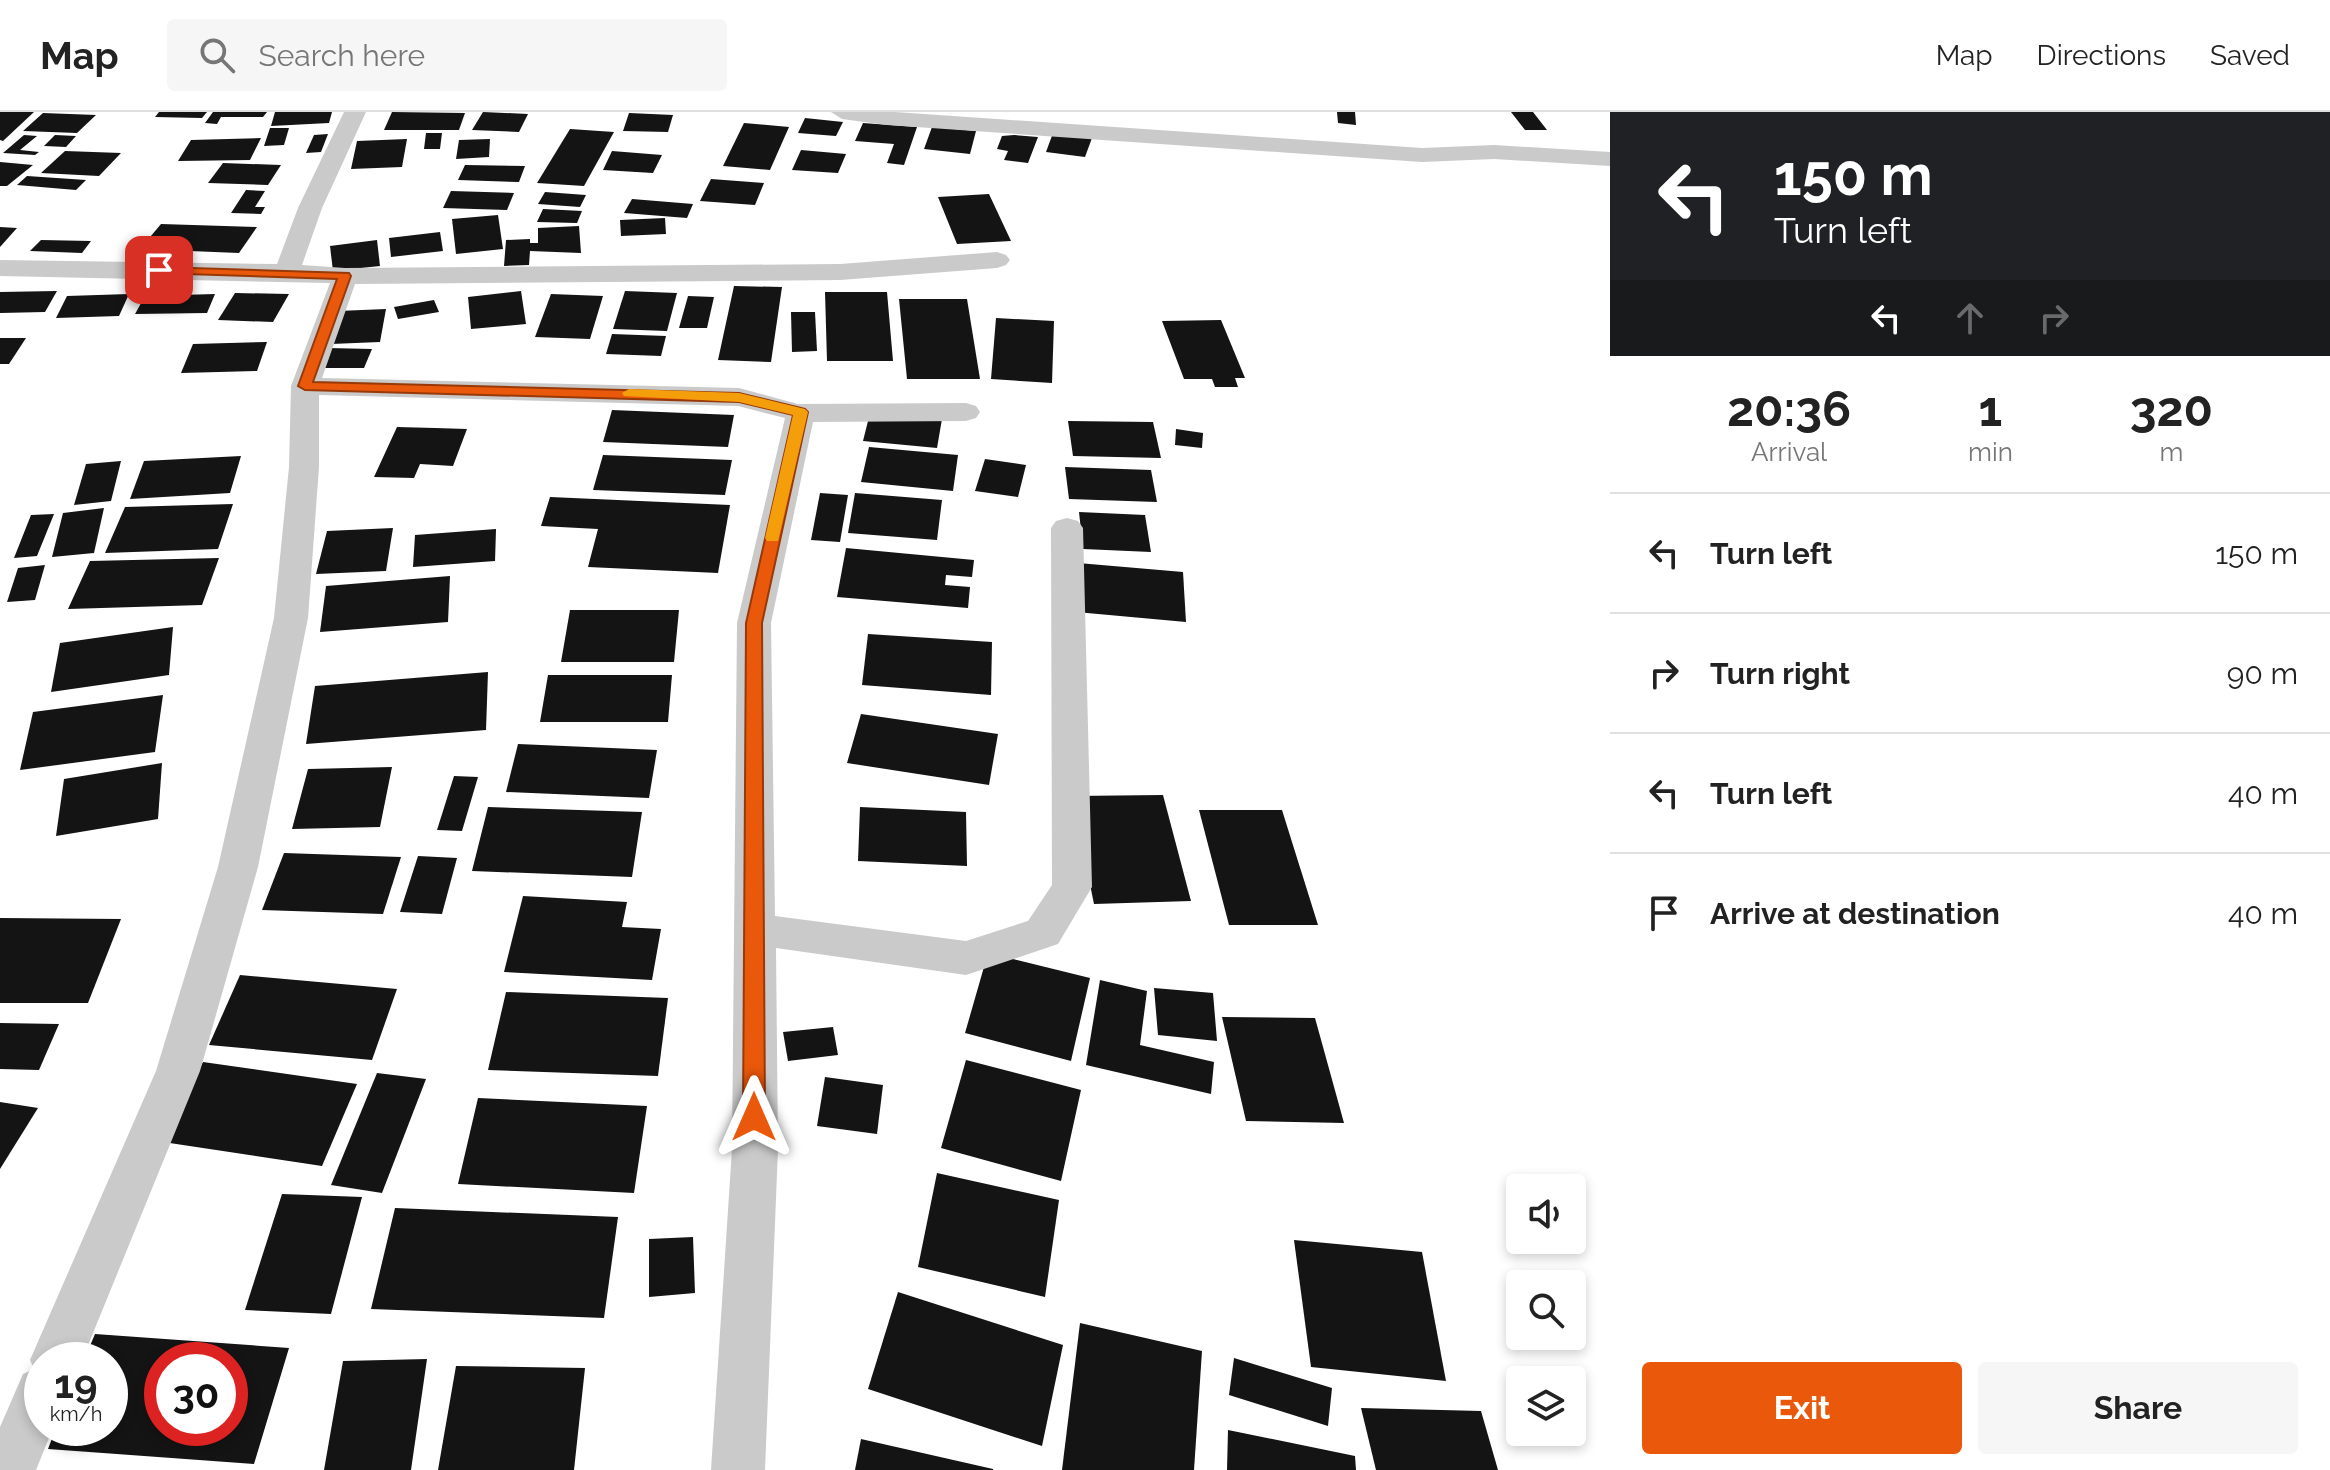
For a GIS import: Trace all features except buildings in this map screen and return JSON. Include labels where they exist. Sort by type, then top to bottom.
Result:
[{"type":"street","points":[[287,272],[310,208],[355,112]]},
{"type":"street","points":[[842,112],[887,118],[1422,155],[1494,152],[1610,159]]},
{"type":"street","points":[[0,268],[287,272],[345,276],[840,272],[997,260]]},
{"type":"street","points":[[64,1342],[178,1071],[238,867],[291,618],[304,467],[305,386],[345,276]]},
{"type":"street","points":[[305,386],[739,397],[801,412],[966,412]]},
{"type":"street","points":[[738,1470],[755,1149],[754,623],[801,412]]},
{"type":"street","points":[[754,929],[966,958],[1043,933],[1072,887],[1067,528]]},
{"type":"street","points":[[9,1470],[24,1435]]},
{"type":"slow traffic","points":[[629,393],[739,397],[801,412],[773,538]]},
{"type":"route","points":[[159,270],[345,276],[305,386],[739,397],[801,412],[754,623],[754,1117]]}]
